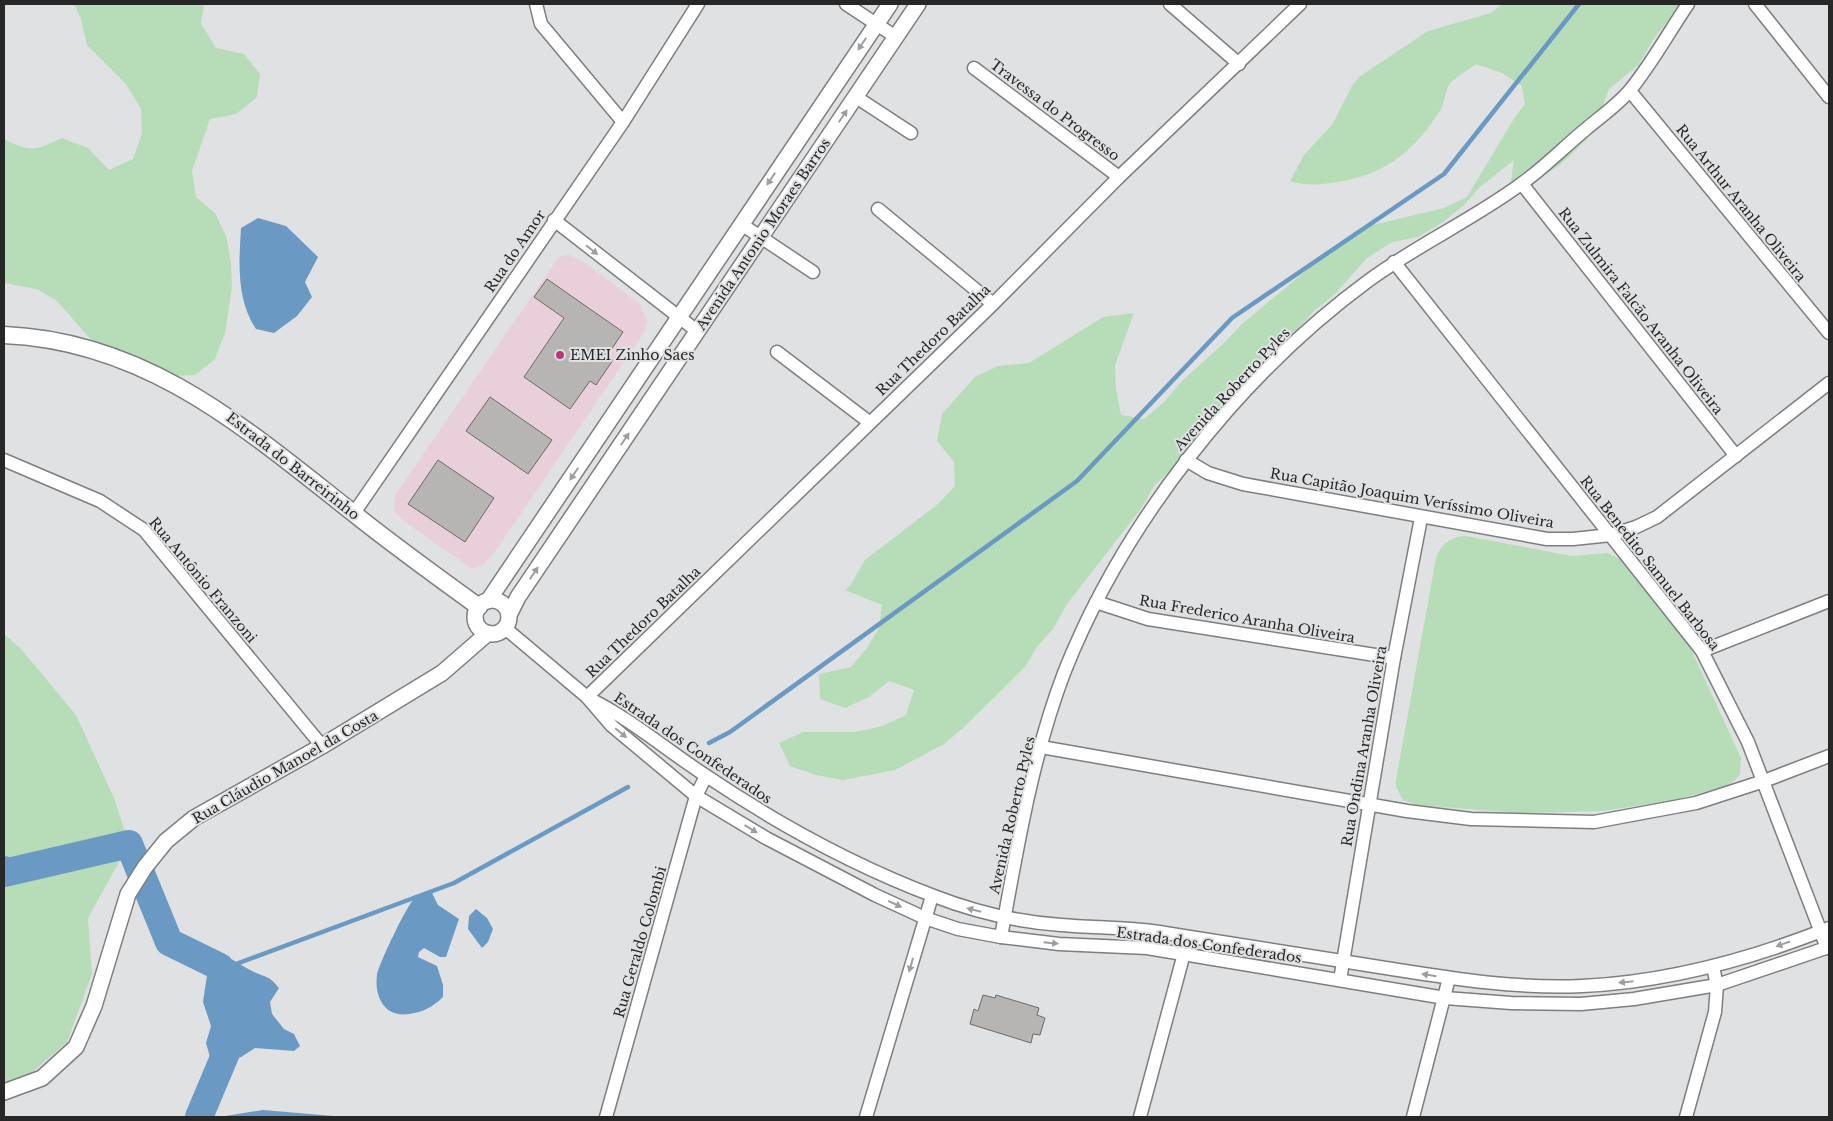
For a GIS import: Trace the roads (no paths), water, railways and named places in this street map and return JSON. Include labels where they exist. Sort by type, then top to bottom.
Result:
[{"type":"main road","name":"Estrada do Barreirinho","points":[[4,335],[46,340],[90,350],[135,364],[179,386],[252,432],[354,514],[483,604]]},
{"type":"street","points":[[536,4],[541,24],[623,122]]},
{"type":"street","name":"Rua do Amor","points":[[354,514],[623,122],[698,4]]},
{"type":"street","points":[[846,4],[896,37]]},
{"type":"street","name":"Avenida Antonio Moraes Barros","points":[[483,604],[890,4]]},
{"type":"street","name":"Avenida Antonio Moraes Barros","points":[[507,622],[518,596],[918,4]]},
{"type":"street","points":[[1170,4],[1238,64]]},
{"type":"street","name":"Rua Thedoro Batalha","points":[[587,697],[993,304],[1119,176],[1300,4]]},
{"type":"street","name":"Avenida Roberto Pyles","points":[[1001,937],[1024,816],[1041,747],[1064,674],[1096,602],[1135,535],[1186,460],[1266,372],[1316,322],[1394,262],[1522,184],[1630,91],[1688,4]]},
{"type":"street","points":[[1755,4],[1829,97]]},
{"type":"street","name":"Travessa do Progresso","points":[[974,68],[1119,176]]},
{"type":"street","name":"Rua Arthur Aranha Oliveira","points":[[1630,91],[1829,333]]},
{"type":"street","points":[[856,97],[911,133]]},
{"type":"street","name":"Rua Zulmira Falcão Aranha Oliveira","points":[[1522,184],[1736,456]]},
{"type":"street","points":[[878,209],[993,304]]},
{"type":"street","points":[[554,220],[697,331]]},
{"type":"street","points":[[741,224],[814,272]]},
{"type":"street","name":"Rua Benedito Samuel Barbosa","points":[[1394,262],[1702,651],[1748,742],[1825,929],[1828,948]]},
{"type":"street","points":[[777,352],[869,422]]},
{"type":"street","name":"Rua Capitão Joaquim Veríssimo Oliveira","points":[[1186,460],[1208,473],[1243,484],[1421,518],[1547,539],[1573,539],[1611,535],[1657,517],[1829,383]]},
{"type":"street","name":"Rua Antônio Franzoni","points":[[4,460],[100,501],[144,530],[322,746]]},
{"type":"street","name":"Rua Ondina Aranha Oliveira","points":[[1340,980],[1394,658],[1421,518]]},
{"type":"street","points":[[494,600],[504,605],[507,622],[497,633],[488,633],[479,628],[477,623],[483,604],[494,600]]},
{"type":"street","points":[[1702,651],[1829,600]]},
{"type":"street","name":"Rua Frederico Aranha Oliveira","points":[[1096,602],[1148,619],[1394,658]]},
{"type":"street","name":"Estrada dos Confederados","points":[[507,622],[587,697],[612,726],[696,796],[766,838],[875,895],[925,918],[958,929],[1001,937],[1059,944],[1147,948],[1445,998],[1511,1003],[1581,1004],[1634,999],[1717,985],[1828,948]]},
{"type":"street","name":"Rua Cláudio Manoel da Costa","points":[[4,1092],[42,1078],[76,1046],[94,1006],[128,894],[166,841],[194,818],[322,746],[442,673],[488,633]]},
{"type":"street","name":"Estrada dos Confederados","points":[[587,697],[622,715],[706,776],[773,819],[881,874],[932,896],[1005,918],[1061,925],[1149,930],[1449,978],[1512,985],[1581,986],[1635,981],[1713,967],[1825,929]]},
{"type":"street","points":[[1041,747],[1370,804],[1471,819],[1594,822],[1696,804],[1829,756]]},
{"type":"street","name":"Rua Geraldo Colombi","points":[[606,1117],[696,796],[706,776]]},
{"type":"street","points":[[866,1117],[932,896]]},
{"type":"street","points":[[1140,1117],[1185,954],[1188,936]]},
{"type":"street","points":[[1686,1117],[1714,1012],[1717,985],[1713,967]]},
{"type":"street","points":[[1414,1117],[1449,978]]},
{"type":"water","points":[[258,218],[286,226],[318,257],[305,282],[312,297],[297,316],[274,333],[256,329],[245,305],[240,280],[241,228]]},
{"type":"water","points":[[431,891],[438,905],[459,919],[446,957],[440,957],[424,948],[419,952],[418,957],[437,966],[443,985],[443,997],[432,1006],[419,1012],[409,1014],[393,1013],[379,998],[377,975],[393,936],[410,904],[417,896]]},
{"type":"water","points":[[476,909],[487,918],[493,929],[488,942],[482,948],[468,929],[469,916]]},
{"type":"water","points":[[223,955],[270,979],[279,988],[270,1002],[272,1014],[284,1029],[294,1034],[300,1046],[294,1051],[255,1048],[241,1057],[221,1062],[210,1057],[206,1043],[211,1026],[203,1002],[209,962]]},
{"type":"water","points":[[263,1110],[345,1117],[219,1117]]},
{"type":"waterway","points":[[709,743],[730,732],[1077,481],[1232,318],[1444,174],[1579,4]]},
{"type":"waterway","points":[[236,964],[454,883],[628,787]]},
{"type":"waterway","points":[[4,870],[4,873],[129,844],[169,942],[220,967],[232,990]]},
{"type":"waterway","points":[[199,1117],[236,1029]]},
{"type":"place","name":"EMEI Zinho Saes","points":[[560,355]]}]
